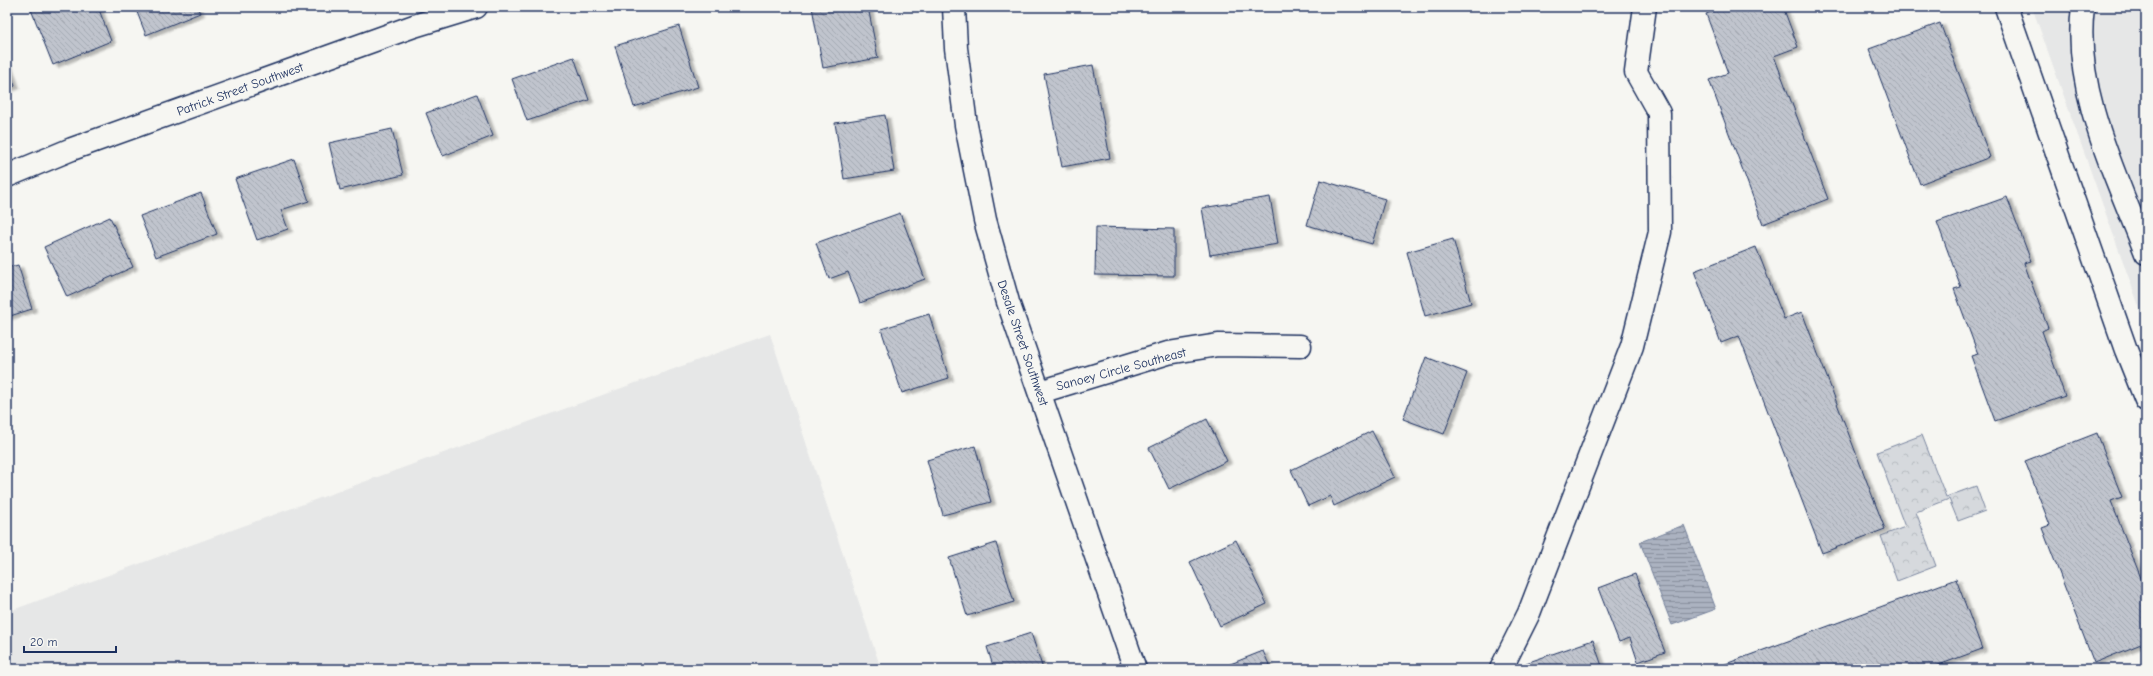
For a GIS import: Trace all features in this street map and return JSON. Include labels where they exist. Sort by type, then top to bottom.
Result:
[{"type":"street","name":"Patrick Street Southwest","points":[[7,176],[80,146],[414,26],[476,7]]},
{"type":"street","name":"Desale Street Southwest","points":[[954,7],[956,48],[966,125],[985,220],[1008,302],[1135,669]]},
{"type":"street","points":[[1501,669],[1529,613],[1632,346],[1660,232],[1659,113],[1636,72],[1645,7]]},
{"type":"street","points":[[2006,7],[2126,350],[2146,400]]},
{"type":"street","points":[[2083,7],[2083,50],[2089,96],[2102,138],[2146,253]]},
{"type":"street","name":"Sanoey Circle Southeast","points":[[1040,392],[1168,353],[1218,345],[1300,346]]},
{"type":"shaded area","points":[[2032,7],[2104,7],[2146,13],[2146,326]]},
{"type":"shaded area","points":[[770,334],[881,669],[7,669],[7,612]]},
{"type":"shaded area","points":[[1684,525],[1716,609],[1672,625],[1640,542]]},
{"type":"green space","points":[[1922,435],[1946,497],[1976,486],[1985,511],[1958,521],[1949,499],[1916,512],[1936,566],[1897,581],[1881,536],[1905,527],[1877,452]]},
{"type":"building","points":[[30,7],[98,7],[111,41],[53,65]]},
{"type":"building","points":[[135,7],[197,7],[200,13],[146,35]]},
{"type":"building","points":[[812,7],[868,7],[878,58],[823,68]]},
{"type":"building","points":[[1724,7],[1783,7],[1798,47],[1774,56],[1828,199],[1763,224],[1709,80],[1728,73],[1706,14]]},
{"type":"building","points":[[1940,23],[1990,157],[1920,184],[1869,49]]},
{"type":"building","points":[[679,26],[698,87],[634,107],[615,46]]},
{"type":"building","points":[[574,57],[589,100],[527,121],[512,79]]},
{"type":"building","points":[[7,63],[15,86],[7,89]]},
{"type":"building","points":[[1093,65],[1110,158],[1062,167],[1044,74]]},
{"type":"building","points":[[477,94],[493,136],[443,156],[426,113]]},
{"type":"building","points":[[885,115],[894,171],[844,179],[835,123]]},
{"type":"building","points":[[392,129],[403,175],[340,190],[329,143]]},
{"type":"building","points":[[294,159],[309,201],[281,210],[288,229],[257,240],[235,179]]},
{"type":"building","points":[[1320,180],[1385,199],[1372,244],[1307,225]]},
{"type":"building","points":[[201,193],[217,234],[156,257],[140,216]]},
{"type":"building","points":[[1270,197],[1278,244],[1210,255],[1202,208]]},
{"type":"building","points":[[2007,197],[2031,261],[2024,263],[2048,328],[2042,331],[2065,396],[1995,421],[1971,356],[1978,354],[1954,289],[1961,287],[1937,222]]},
{"type":"building","points":[[900,213],[925,279],[860,303],[848,272],[829,279],[816,243]]},
{"type":"building","points":[[110,217],[133,267],[67,297],[44,247]]},
{"type":"building","points":[[1096,227],[1174,229],[1174,276],[1095,275]]},
{"type":"building","points":[[1453,239],[1471,303],[1425,316],[1407,252]]},
{"type":"building","points":[[1756,247],[1784,319],[1802,312],[1885,529],[1822,553],[1739,336],[1721,343],[1694,271]]},
{"type":"building","points":[[18,265],[32,309],[7,317],[7,268]]},
{"type":"building","points":[[929,314],[949,378],[902,393],[881,329]]},
{"type":"building","points":[[1426,357],[1467,373],[1444,434],[1403,419]]},
{"type":"building","points":[[1207,419],[1227,461],[1169,489],[1149,448]]},
{"type":"building","points":[[1372,431],[1395,477],[1334,506],[1330,496],[1308,506],[1291,470]]},
{"type":"building","points":[[2097,433],[2122,497],[2111,501],[2146,591],[2146,642],[2094,663],[2042,528],[2050,525],[2025,461]]},
{"type":"building","points":[[975,446],[991,502],[943,515],[927,460]]},
{"type":"building","points":[[1236,540],[1267,604],[1220,626],[1190,562]]},
{"type":"building","points":[[996,543],[1014,602],[967,616],[949,558]]},
{"type":"building","points":[[1635,574],[1665,652],[1638,662],[1630,638],[1619,642],[1598,588]]},
{"type":"building","points":[[1956,579],[1982,649],[1928,669],[1712,669]]},
{"type":"building","points":[[1031,633],[1043,669],[994,669],[987,647]]},
{"type":"building","points":[[1593,640],[1603,669],[1528,669],[1526,663]]},
{"type":"building","points":[[1263,651],[1271,669],[1224,669],[1223,667]]}]
